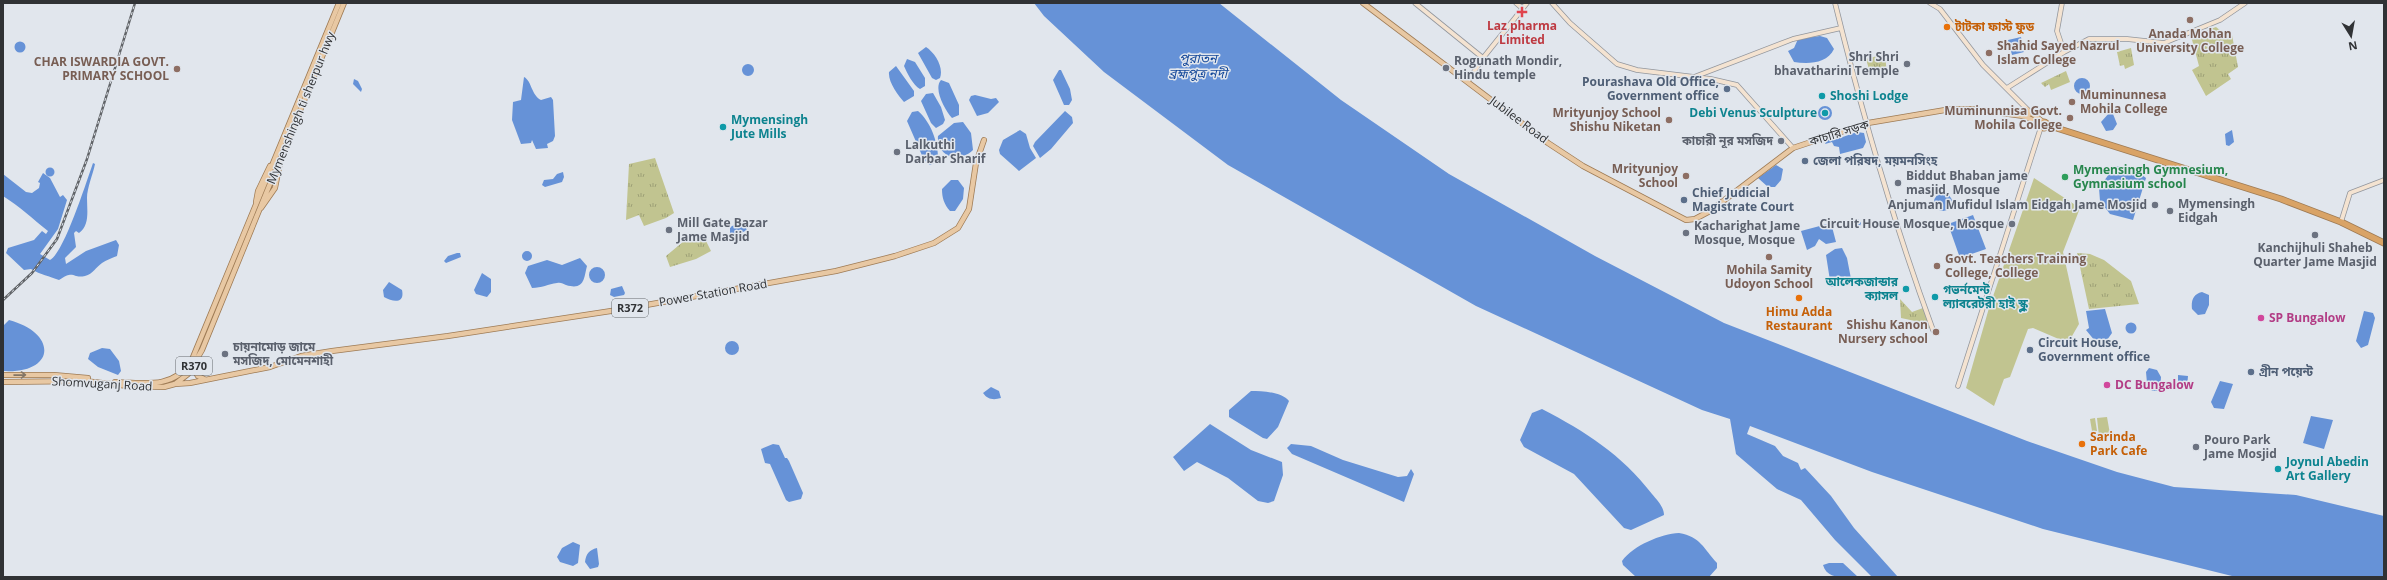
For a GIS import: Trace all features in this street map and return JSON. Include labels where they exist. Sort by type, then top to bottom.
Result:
[{"type":"highway","points":[[2043,125],[2224,180],[2341,222],[2384,243]]},
{"type":"main road","name":"Mymenshingh ti sherpur hwy","points":[[278,159],[339,3]]},
{"type":"main road","name":"Mymenshingh ti sherpur hwy","points":[[278,159],[344,3]]},
{"type":"main road","name":"Jubilee Road","points":[[1363,3],[1548,143],[1583,166],[1686,220]]},
{"type":"main road","name":"কাচারি সড়ক","points":[[1686,220],[1695,219],[1710,211],[1793,148],[1868,123],[1952,109],[1973,109],[2015,115],[2025,113],[2043,125]]},
{"type":"main road","name":"Power Station Road","points":[[175,384],[270,367],[301,356],[448,336],[624,309],[836,271],[895,256],[934,243],[958,228],[968,209],[976,163],[984,140]]},
{"type":"main road","points":[[256,211],[258,191],[278,159]]},
{"type":"main road","points":[[256,211],[275,188],[278,159]]},
{"type":"main road","name":"Shomvuganj Road","points":[[3,375],[36,375],[154,383],[177,377],[191,364],[256,211]]},
{"type":"main road","name":"R370","points":[[175,384],[193,369],[256,211]]},
{"type":"main road","points":[[191,364],[198,376],[204,380]]},
{"type":"main road","name":"Shomvuganj Road","points":[[3,382],[85,381],[148,387],[175,384]]},
{"type":"street","points":[[1415,3],[1483,58]]},
{"type":"street","points":[[1516,3],[1522,9]]},
{"type":"street","points":[[1468,81],[1483,58],[1527,3]]},
{"type":"street","points":[[1552,3],[1570,23],[1617,64],[1637,70],[1691,78],[1711,79],[1737,85],[1793,148]]},
{"type":"street","points":[[1835,3],[1848,60],[1902,238],[1933,330]]},
{"type":"street","points":[[1930,3],[1940,9],[1983,65],[2021,102],[2025,113]]},
{"type":"street","points":[[2062,3],[2057,31],[2064,52]]},
{"type":"street","points":[[2007,88],[2064,52],[2093,39],[2170,42],[2180,36],[2220,20],[2245,3]]},
{"type":"street","points":[[1691,78],[1798,37],[1841,28]]},
{"type":"street","points":[[1958,386],[2043,125]]},
{"type":"street","points":[[2341,222],[2350,193],[2384,180]]},
{"type":"green space","points":[[2216,27],[2227,36],[2232,35],[2238,67],[2228,74],[2231,79],[2206,96],[2192,70],[2199,66],[2191,36]]},
{"type":"green space","points":[[2131,48],[2134,65],[2125,69],[2124,65],[2120,66],[2117,52]]},
{"type":"green space","points":[[1885,54],[1887,75],[1871,76],[1866,59]]},
{"type":"green space","points":[[2066,71],[2070,82],[2051,90],[2049,84],[2045,87],[2041,83]]},
{"type":"green space","points":[[655,158],[674,213],[666,218],[644,226],[639,215],[626,220],[629,164]]},
{"type":"green space","points":[[2034,178],[2080,208],[2063,252],[2079,324],[2068,343],[2033,328],[2028,329],[2010,377],[2004,379],[1994,406],[1966,388],[1989,308]]},
{"type":"green space","points":[[703,235],[711,251],[696,259],[670,267],[666,256],[684,241]]},
{"type":"green space","points":[[2077,253],[2090,254],[2104,260],[2131,281],[2139,304],[2089,309]]},
{"type":"green space","points":[[1900,299],[1912,312],[1923,308],[1930,328],[1916,330],[1915,321],[1901,318]]},
{"type":"green space","points":[[2107,417],[2110,434],[2099,436],[2097,418]]},
{"type":"green space","points":[[2095,418],[2097,431],[2092,431],[2090,419]]},
{"type":"water","name":"পুরাতন ব্রহ্মপুত্র নদী","points":[[1034,3],[1219,3],[1341,100],[1449,174],[1595,256],[1724,323],[2027,441],[2117,472],[2174,487],[2296,495],[2384,516],[2384,577],[2236,577],[2043,529],[1872,472],[1750,426],[1747,434],[1775,446],[1783,456],[1798,463],[1801,470],[1805,468],[1831,496],[1854,528],[1898,577],[1872,577],[1835,540],[1801,500],[1777,489],[1736,454],[1730,419],[1702,410],[1476,306],[1228,165],[1104,72],[1044,16]]},
{"type":"water","points":[[1820,36],[1827,38],[1834,49],[1827,58],[1811,63],[1794,62],[1788,51],[1794,48],[1798,39]]},
{"type":"water","points":[[2021,37],[2024,52],[2012,55],[2008,40]]},
{"type":"water","points":[[18,42],[22,42],[24,43],[24,51],[18,52],[15,49],[15,45]]},
{"type":"water","points":[[926,47],[933,53],[940,65],[940,78],[936,80],[932,78],[918,53]]},
{"type":"water","points":[[907,59],[915,62],[925,78],[925,86],[920,89],[913,82],[904,66]]},
{"type":"water","points":[[746,64],[750,64],[754,70],[750,76],[746,76],[742,72],[742,68]]},
{"type":"water","points":[[896,66],[914,91],[914,96],[904,102],[894,88],[889,76],[889,72]]},
{"type":"water","points":[[1059,70],[1061,70],[1070,89],[1072,100],[1069,105],[1064,105],[1053,80]]},
{"type":"water","points":[[524,77],[529,82],[533,92],[538,98],[541,100],[551,97],[553,100],[555,136],[553,141],[547,144],[548,148],[536,149],[532,140],[531,143],[521,144],[512,120],[513,102],[521,100]]},
{"type":"water","points":[[2079,78],[2085,78],[2090,83],[2088,92],[2085,94],[2079,94],[2074,89],[2074,83]]},
{"type":"water","points":[[354,79],[358,81],[362,89],[361,92],[353,84]]},
{"type":"water","points":[[941,80],[949,83],[959,105],[959,115],[952,118],[943,105],[939,94],[938,89]]},
{"type":"water","points":[[933,93],[941,107],[945,120],[943,124],[936,128],[931,123],[921,101],[926,94]]},
{"type":"water","points":[[975,95],[991,99],[996,98],[999,102],[988,113],[977,116],[969,100],[971,96]]},
{"type":"water","points":[[1822,106],[1828,106],[1832,110],[1832,116],[1828,120],[1822,120],[1818,116],[1818,110]]},
{"type":"water","points":[[918,111],[927,121],[936,141],[938,161],[930,165],[924,160],[907,121],[912,112]]},
{"type":"water","points":[[1065,111],[1072,117],[1073,123],[1051,149],[1040,158],[1033,146],[1035,142]]},
{"type":"water","points":[[2110,112],[2113,114],[2117,124],[2113,130],[2106,131],[2101,122]]},
{"type":"water","points":[[963,122],[971,133],[973,150],[961,157],[949,156],[944,153],[938,143],[938,136],[954,123]]},
{"type":"water","points":[[1020,130],[1026,134],[1030,148],[1036,158],[1019,171],[1000,154],[999,150],[1003,140]]},
{"type":"water","points":[[2232,130],[2234,142],[2229,146],[2226,145],[2225,134]]},
{"type":"water","points":[[1857,132],[1864,133],[1866,142],[1863,148],[1840,154],[1839,147],[1834,146],[1832,142],[1825,144],[1827,140],[1834,140]]},
{"type":"water","points":[[93,163],[95,164],[87,194],[85,226],[79,233],[76,231],[74,233],[76,247],[65,258],[66,264],[86,251],[116,240],[119,245],[117,256],[104,262],[88,275],[81,277],[68,275],[59,280],[31,269],[24,270],[6,253],[8,248],[34,240],[42,231],[46,234],[48,231],[3,196],[3,174],[26,192],[32,193],[39,188],[40,183],[38,182],[43,173],[50,178],[60,197],[63,195],[67,200],[58,229],[40,254],[50,260],[56,255],[68,231]]},
{"type":"water","points":[[1776,165],[1783,169],[1781,180],[1775,187],[1768,187],[1758,178]]},
{"type":"water","points":[[2120,166],[2133,172],[2136,169],[2141,170],[2142,175],[2146,178],[2133,220],[2110,214],[2100,201],[2099,188],[2114,167]]},
{"type":"water","points":[[50,167],[55,172],[50,177],[45,172]]},
{"type":"water","points":[[563,172],[564,177],[562,182],[545,187],[542,185],[544,180],[553,179],[557,174]]},
{"type":"water","points":[[951,180],[958,180],[964,188],[963,199],[955,211],[950,211],[942,195],[942,189]]},
{"type":"water","points":[[1943,193],[1949,196],[1952,202],[1949,208],[1943,211],[1937,208],[1934,202],[1937,196]]},
{"type":"water","points":[[1973,215],[1986,249],[1960,258],[1948,224]]},
{"type":"water","points":[[1858,219],[1861,223],[1860,226],[1852,228],[1847,226]]},
{"type":"water","points":[[743,221],[747,230],[735,236],[730,233],[730,227]]},
{"type":"water","points":[[1831,223],[1836,242],[1826,244],[1819,239],[1815,246],[1807,250],[1801,231]]},
{"type":"water","points":[[1842,248],[1847,258],[1852,284],[1831,287],[1826,255],[1835,249]]},
{"type":"water","points":[[525,251],[529,251],[531,252],[531,260],[525,261],[522,258],[522,254]]},
{"type":"water","points":[[460,253],[461,257],[446,263],[444,261],[448,256]]},
{"type":"water","points":[[580,258],[587,266],[582,282],[577,286],[558,283],[532,288],[525,273],[528,266],[547,260],[562,265]]},
{"type":"water","points":[[597,267],[604,272],[605,275],[600,282],[597,283],[590,278],[589,275],[594,268]]},
{"type":"water","points":[[482,273],[491,279],[491,292],[487,297],[476,294],[474,290]]},
{"type":"water","points":[[389,282],[402,290],[402,298],[400,300],[394,301],[384,297],[383,290]]},
{"type":"water","points":[[622,286],[625,293],[624,295],[614,297],[610,295],[611,289]]},
{"type":"water","points":[[2202,292],[2209,295],[2209,305],[2205,314],[2198,315],[2192,309],[2192,303],[2196,294]]},
{"type":"water","points":[[2105,309],[2112,333],[2107,340],[2095,341],[2086,330],[2089,328],[2086,311]]},
{"type":"water","points":[[2364,311],[2373,313],[2375,318],[2368,345],[2361,348],[2356,341]]},
{"type":"water","points":[[9,320],[25,326],[36,334],[43,343],[44,352],[41,360],[33,366],[20,370],[3,371],[3,326]]},
{"type":"water","points":[[2129,323],[2133,323],[2135,324],[2135,332],[2129,333],[2126,330],[2126,326]]},
{"type":"water","points":[[732,341],[737,343],[739,348],[737,353],[732,355],[727,353],[725,348],[727,343]]},
{"type":"water","points":[[102,348],[110,349],[119,361],[121,371],[118,375],[98,367],[88,359],[90,353]]},
{"type":"water","points":[[2149,368],[2157,370],[2161,377],[2160,391],[2152,391],[2147,383],[2146,372]]},
{"type":"water","points":[[2178,375],[2188,376],[2187,387],[2178,386]]},
{"type":"water","points":[[2220,381],[2233,384],[2224,409],[2214,408],[2211,402]]},
{"type":"water","points":[[991,387],[999,391],[1001,398],[991,399],[983,393]]},
{"type":"water","points":[[1251,391],[1277,394],[1289,401],[1278,427],[1267,439],[1229,417],[1229,410]]},
{"type":"water","points":[[1542,409],[1588,435],[1628,467],[1662,506],[1664,515],[1631,530],[1624,528],[1574,474],[1524,447],[1520,440],[1532,413]]},
{"type":"water","points":[[2311,416],[2333,420],[2324,449],[2303,443]]},
{"type":"water","points":[[1210,424],[1251,450],[1282,462],[1283,475],[1274,501],[1268,503],[1258,501],[1228,478],[1197,462],[1184,471],[1173,457]]},
{"type":"water","points":[[773,444],[779,445],[785,458],[789,461],[803,493],[801,499],[789,502],[786,500],[770,464],[765,463],[761,449]]},
{"type":"water","points":[[1291,444],[1311,446],[1343,460],[1398,477],[1407,476],[1411,469],[1414,474],[1404,502],[1292,454],[1287,448]]},
{"type":"water","points":[[1679,533],[1697,540],[1717,563],[1717,568],[1709,577],[1636,577],[1623,565],[1622,561],[1627,555],[1648,541]]},
{"type":"water","points":[[573,542],[580,545],[578,563],[573,566],[560,562],[557,557],[562,548]]},
{"type":"water","points":[[597,548],[598,567],[590,569],[585,562],[586,557],[590,551]]},
{"type":"water","points":[[1829,563],[1843,563],[1858,577],[1837,577],[1832,575],[1825,570],[1823,565]]},
{"type":"railway","points":[[3,300],[32,273],[57,239],[87,159],[135,3]]},
{"type":"place","name":"Laz pharma Limited","points":[[1522,12]]},
{"type":"place","name":"Anada Mohan University College","points":[[2190,20]]},
{"type":"place","name":"টাটকা ফাস্ট ফুড","points":[[1947,27]]},
{"type":"place","name":"Shahid Sayed Nazrul Islam College","points":[[1989,53]]},
{"type":"place","name":"Shri Shri bhavatharini Temple","points":[[1907,64]]},
{"type":"place","name":"Rogunath Mondir, Hindu temple","points":[[1446,68]]},
{"type":"place","name":"CHAR ISWARDIA GOVT. PRIMARY SCHOOL","points":[[177,69]]},
{"type":"place","name":"Pourashava Old Office, Government office","points":[[1727,89]]},
{"type":"place","name":"Shoshi Lodge","points":[[1822,96]]},
{"type":"place","name":"Muminunnesa Mohila College","points":[[2072,102]]},
{"type":"place","name":"Debi Venus Sculpture","points":[[1825,113]]},
{"type":"place","name":"Muminunnisa Govt. Mohila College","points":[[2070,118]]},
{"type":"place","name":"Mrityunjoy School Shishu Niketan","points":[[1669,120]]},
{"type":"place","name":"Mymensingh Jute Mills","points":[[723,127]]},
{"type":"place","name":"কাচারী নূর মসজিদ","points":[[1781,141]]},
{"type":"place","name":"Lalkuthi Darbar Sharif","points":[[897,152]]},
{"type":"place","name":"জেলা পরিষদ, ময়মনসিংহ","points":[[1805,161]]},
{"type":"place","name":"Mrityunjoy School","points":[[1686,176]]},
{"type":"place","name":"Mymensingh Gymnesium, Gymnasium school","points":[[2065,177]]},
{"type":"place","name":"Biddut Bhaban jame masjid, Mosque","points":[[1898,183]]},
{"type":"place","name":"Chief Judicial Magistrate Court","points":[[1684,200]]},
{"type":"place","name":"Anjuman Mufidul Islam Eidgah Jame Mosjid","points":[[2155,205]]},
{"type":"place","name":"Mymensingh Eidgah","points":[[2170,211]]},
{"type":"place","name":"Circuit House Mosque, Mosque","points":[[2012,224]]},
{"type":"place","name":"Mill Gate Bazar Jame Masjid","points":[[669,230]]},
{"type":"place","name":"Kacharighat Jame Mosque, Mosque","points":[[1686,233]]},
{"type":"place","name":"Kanchijhuli Shaheb Quarter Jame Masjid","points":[[2315,235]]},
{"type":"place","name":"Mohila Samity Udoyon School","points":[[1769,257]]},
{"type":"place","name":"Govt. Teachers Training College, College","points":[[1937,266]]},
{"type":"place","name":"আলেকজান্ডার ক্যাসল","points":[[1906,289]]},
{"type":"place","name":"গভর্নমেন্ট ল্যাবরেটরী হাই স্কুল","points":[[1935,297]]},
{"type":"place","name":"Himu Adda Restaurant","points":[[1799,298]]},
{"type":"place","name":"SP Bungalow","points":[[2261,318]]},
{"type":"place","name":"Shishu Kanon Nursery school","points":[[1936,332]]},
{"type":"place","name":"Circuit House, Government office","points":[[2030,350]]},
{"type":"place","name":"চায়নামোড় জামে মসজিদ, মোমেনশাহী","points":[[225,354]]},
{"type":"place","name":"গ্রীন পয়েন্ট","points":[[2251,372]]},
{"type":"place","name":"DC Bungalow","points":[[2107,385]]},
{"type":"place","name":"Sarinda Park Cafe","points":[[2082,444]]},
{"type":"place","name":"Pouro Park Jame Mosjid","points":[[2196,447]]},
{"type":"place","name":"Joynul Abedin Art Gallery","points":[[2278,469]]}]
